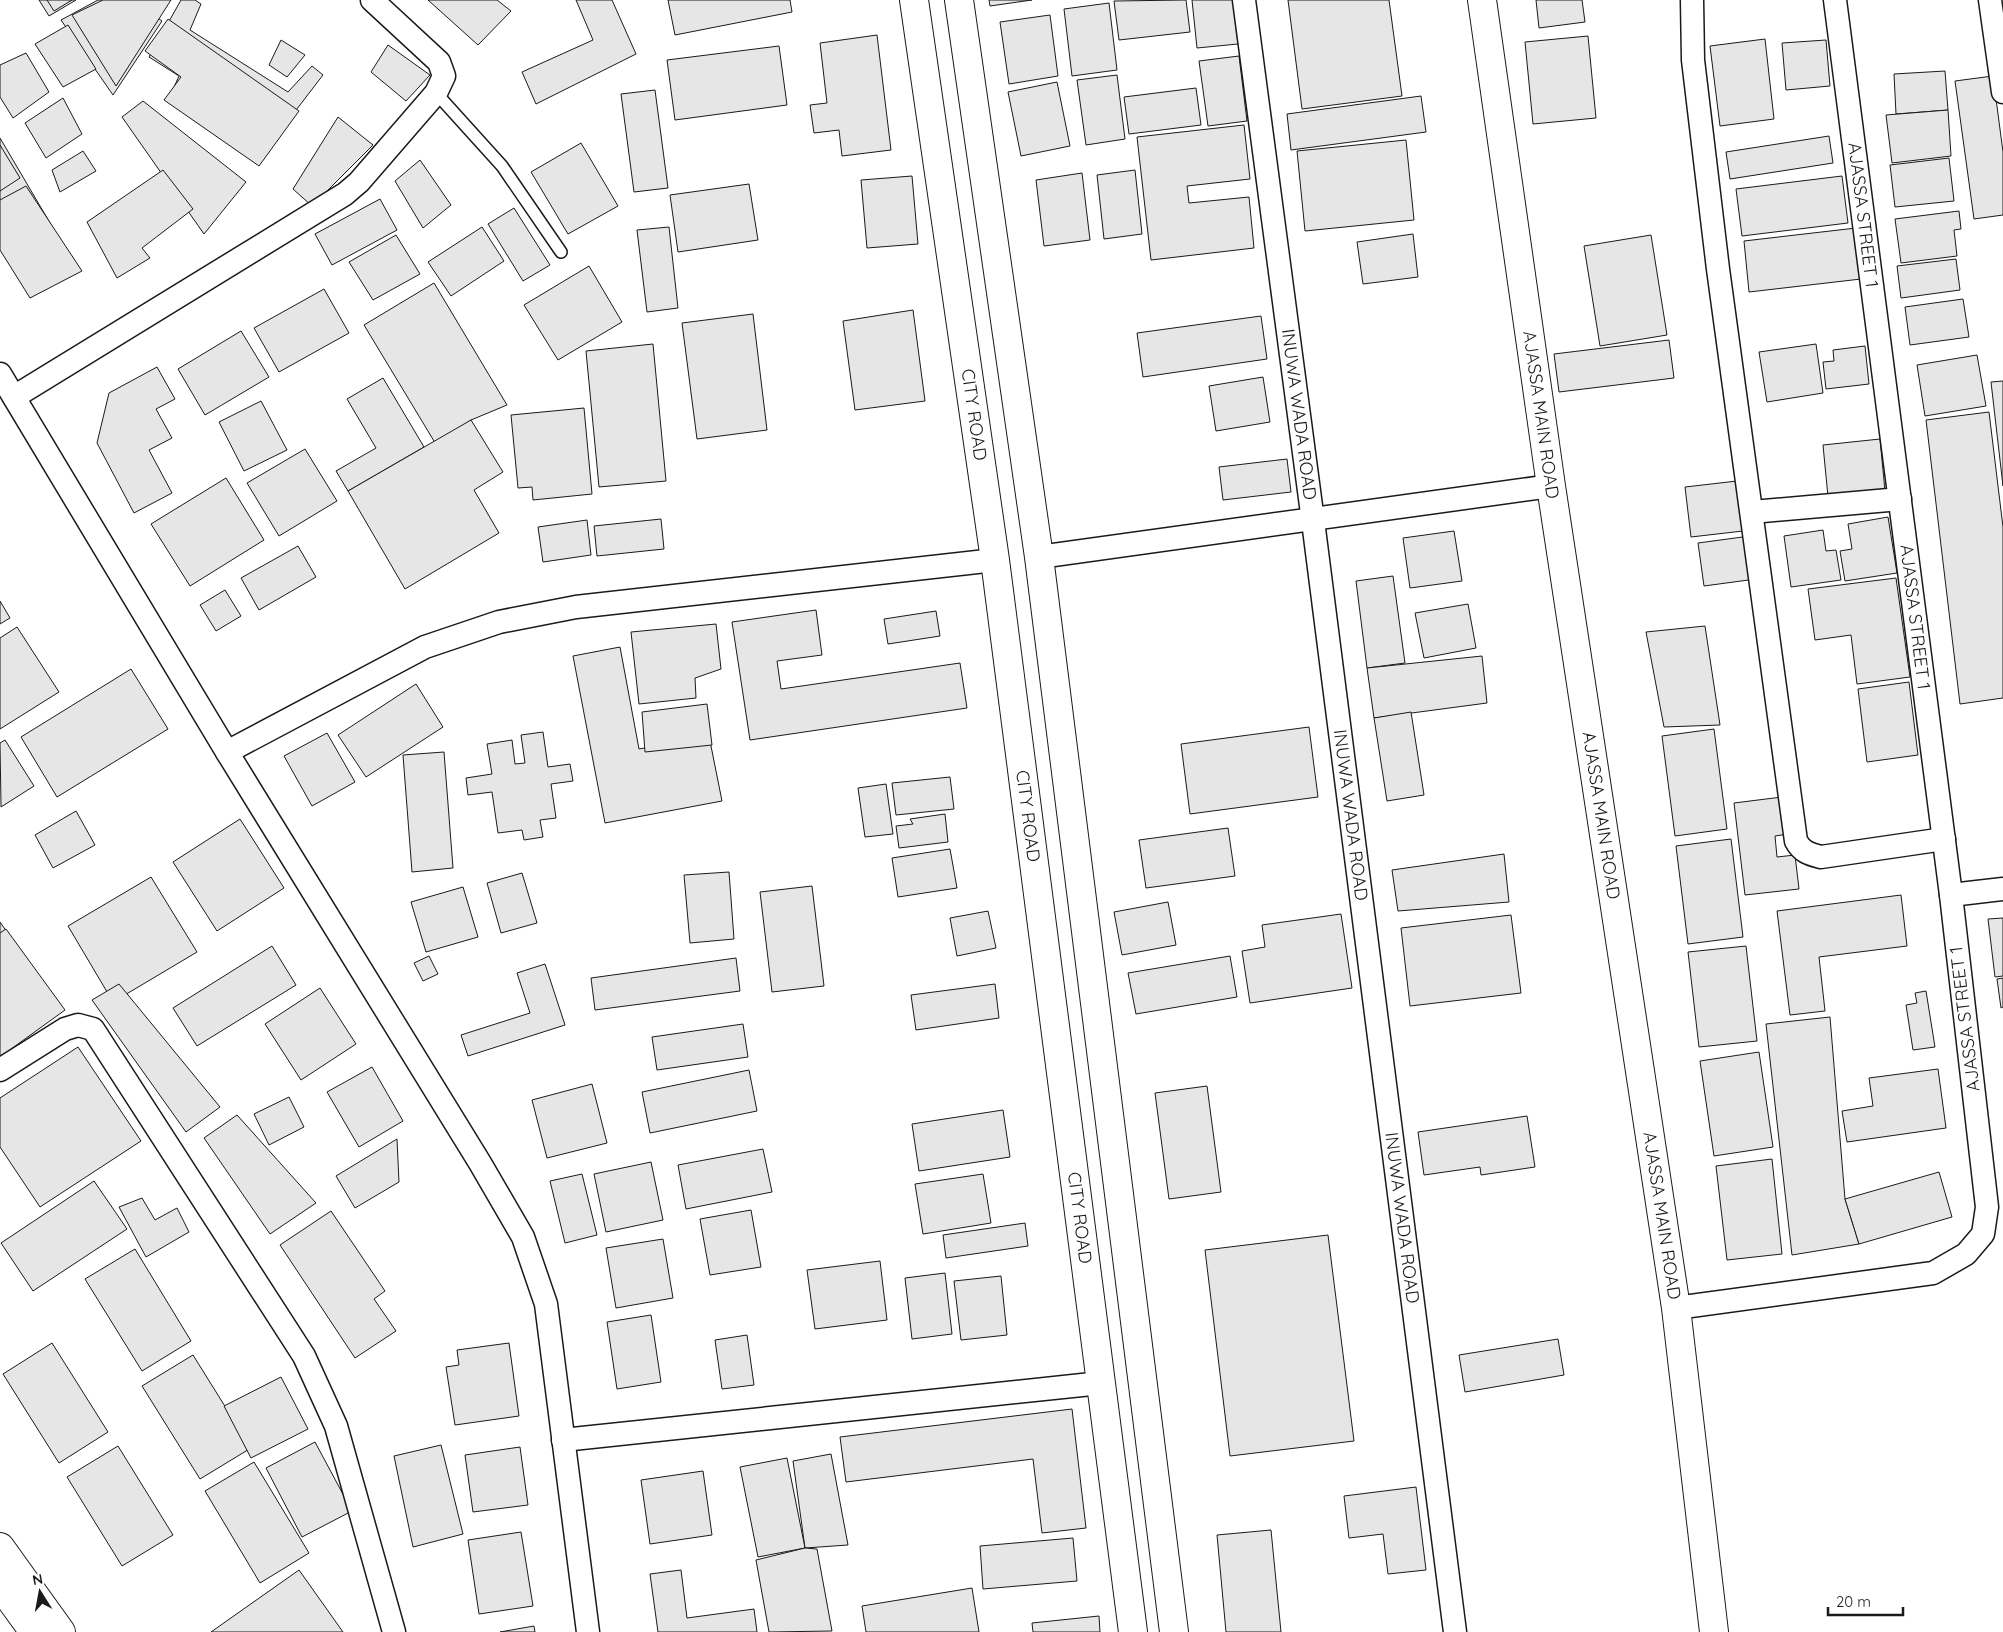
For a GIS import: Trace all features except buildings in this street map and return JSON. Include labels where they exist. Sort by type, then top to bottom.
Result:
[{"type":"main road","name":"CITY ROAD","points":[[914,0],[995,560],[1133,1632]]},
{"type":"main road","points":[[959,0],[1039,557],[1174,1632]]},
{"type":"main road","name":"AJASSA MAIN ROAD","points":[[1482,0],[1551,486],[1676,1308],[1714,1632]]},
{"type":"main road","points":[[0,1547],[61,1632]]},
{"type":"main road","points":[[0,1585],[34,1632]]},
{"type":"street","points":[[14,397],[345,194],[359,182],[436,93],[444,76],[439,62],[372,0]]},
{"type":"street","name":"INUWA WADA ROAD","points":[[1244,0],[1313,521],[1455,1632]]},
{"type":"street","points":[[1692,0],[1693,60],[1796,841],[1800,848],[1808,854],[1821,856],[1944,839]]},
{"type":"street","name":"AJASSA STREET 1","points":[[1676,1308],[1933,1273],[1966,1254],[1983,1234],[1987,1207],[1944,839],[1835,0]]},
{"type":"street","points":[[1990,0],[2003,86]]},
{"type":"street","points":[[0,374],[227,752],[480,1163],[523,1237],[546,1304],[588,1632]]},
{"type":"street","points":[[1039,557],[1313,521],[1551,486]]},
{"type":"street","points":[[1752,512],[1900,499]]},
{"type":"street","points":[[227,752],[425,647],[499,622],[576,607],[995,560]]},
{"type":"street","points":[[1951,895],[2003,889]]},
{"type":"street","points":[[0,1070],[65,1029],[78,1025],[93,1030],[304,1356],[336,1426],[394,1632]]},
{"type":"street","points":[[563,1440],[1101,1383]]},
{"type":"lane","points":[[436,93],[502,166],[561,252]]}]
